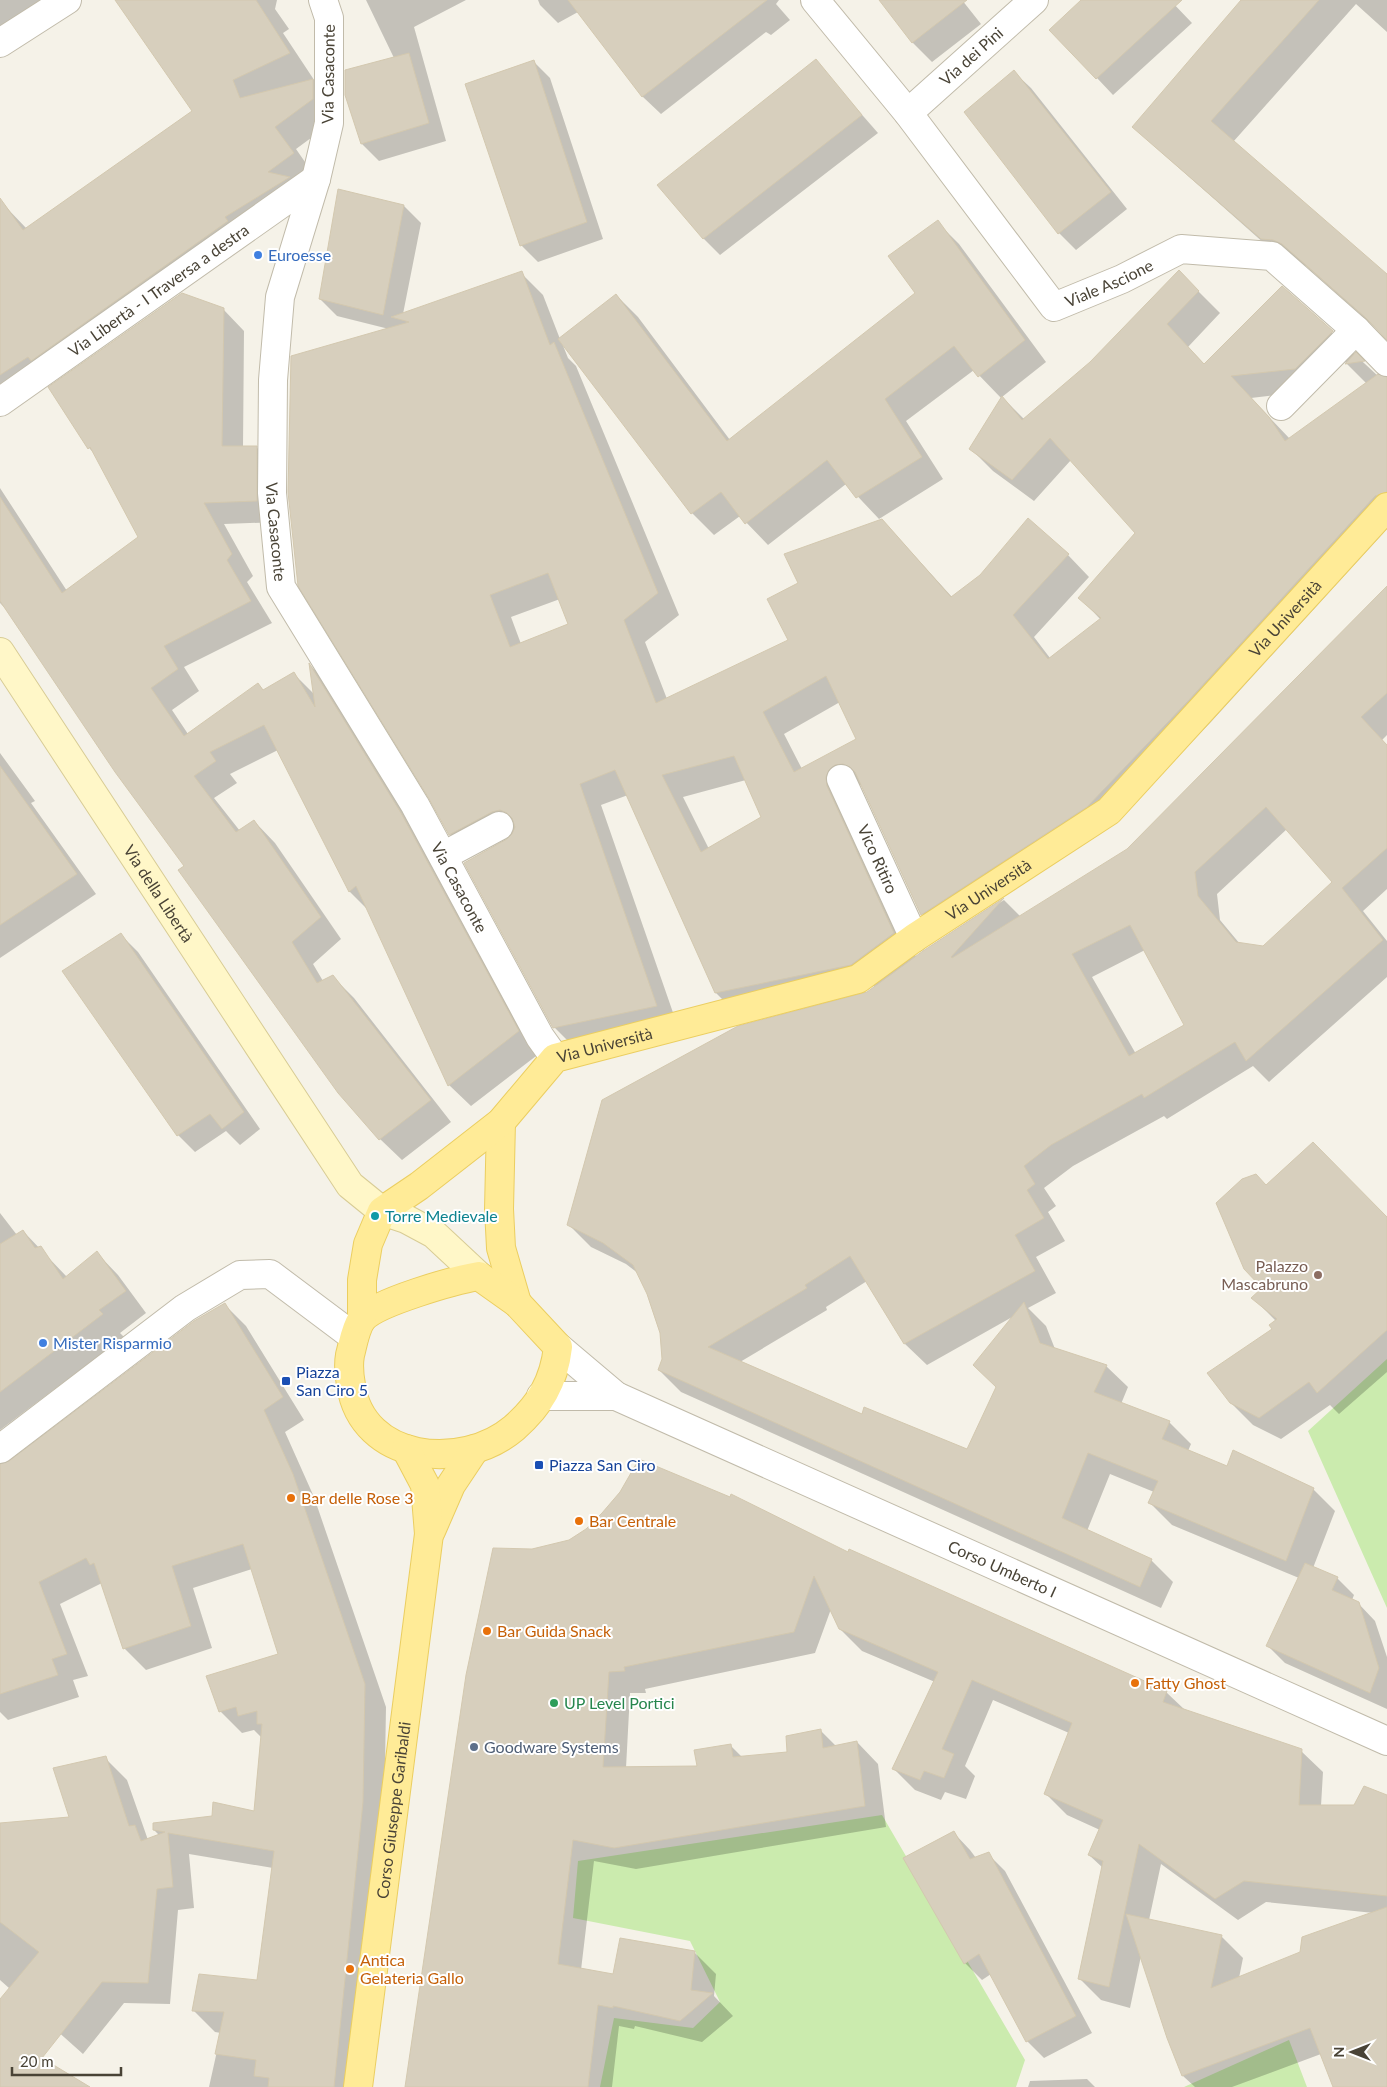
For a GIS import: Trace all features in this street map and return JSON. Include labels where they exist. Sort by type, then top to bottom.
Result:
[{"type":"main road","name":"Via Università","points":[[382,1211],[419,1186],[501,1122],[555,1058],[858,979],[914,938],[1110,811],[1387,507]]},
{"type":"main road","points":[[501,1122],[499,1209],[501,1248],[518,1303]]},
{"type":"main road","points":[[358,1328],[394,1302],[460,1280],[479,1276],[518,1303],[558,1347],[555,1369],[533,1411],[502,1438],[456,1454],[432,1454],[406,1449],[384,1440],[365,1422],[353,1402],[348,1366],[358,1328],[362,1280],[368,1244],[382,1211]]},
{"type":"main road","name":"Corso Giuseppe Garibaldi","points":[[429,1534],[451,1485],[475,1448]]},
{"type":"main road","name":"Corso Giuseppe Garibaldi","points":[[358,2087],[429,1534],[426,1485],[406,1449]]},
{"type":"street","points":[[0,43],[67,0]]},
{"type":"street","name":"Via Casaconte","points":[[323,0],[329,18],[329,123],[316,179],[280,297],[273,380],[272,493],[281,587],[415,805],[540,1037],[555,1058]]},
{"type":"street","name":"Viale Ascione","points":[[815,0],[908,113],[1054,307],[1122,279],[1181,249],[1272,256],[1356,330],[1387,362]]},
{"type":"street","name":"Via dei Pini","points":[[908,113],[1034,0]]},
{"type":"street","name":"Via Libertà - I Traversa a destra","points":[[0,402],[316,179]]},
{"type":"street","points":[[1281,406],[1356,330]]},
{"type":"street","name":"Via della Libertà","points":[[0,652],[319,1134],[350,1185],[382,1211]]},
{"type":"street","name":"Vico Ritiro","points":[[841,779],[914,938]]},
{"type":"street","points":[[443,856],[499,826]]},
{"type":"street","points":[[382,1211],[406,1219],[434,1234],[479,1276]]},
{"type":"street","points":[[0,1449],[185,1308],[240,1275],[270,1274],[358,1328]]},
{"type":"street","name":"Corso Umberto I","points":[[558,1347],[616,1396],[1387,1741]]},
{"type":"street","name":"Corso Umberto I","points":[[541,1396],[616,1396]]},
{"type":"green space","points":[[1387,1359],[1387,1608],[1308,1431]]},
{"type":"green space","points":[[882,1815],[1025,2060],[1016,2087],[600,2087],[614,2018],[693,2028],[720,2002],[690,1941],[573,1918],[578,1861]]},
{"type":"green space","points":[[1289,2040],[1307,2087],[1184,2087]]},
{"type":"building","points":[[115,0],[256,0],[290,53],[233,80],[240,98],[313,79],[313,99],[275,127],[294,153],[268,172],[290,177],[225,217],[228,221],[31,361],[28,357],[0,375],[0,198],[23,230],[192,111]]},
{"type":"building","points":[[568,0],[767,0],[642,97]]},
{"type":"building","points":[[879,0],[967,0],[912,43]]},
{"type":"building","points":[[1081,0],[1182,0],[1096,79],[1049,30]]},
{"type":"building","points":[[1241,0],[1319,0],[1211,121],[1387,274],[1387,340],[1366,318],[1282,244],[1273,240],[1261,239],[1132,127]]},
{"type":"building","points":[[409,53],[429,123],[361,144],[345,95],[345,70]]},
{"type":"building","points":[[816,59],[862,115],[703,239],[657,185]]},
{"type":"building","points":[[534,60],[587,222],[520,246],[465,84]]},
{"type":"building","points":[[1014,70],[1111,192],[1058,234],[964,112]]},
{"type":"building","points":[[338,189],[404,205],[383,315],[319,299]]},
{"type":"building","points":[[938,220],[1025,340],[978,377],[954,346],[885,399],[922,457],[856,498],[827,460],[745,524],[721,492],[691,514],[558,339],[616,294],[727,441],[915,293],[888,256]]},
{"type":"building","points":[[1179,270],[1199,291],[1167,324],[1204,364],[1282,286],[1333,331],[1295,369],[1231,376],[1269,417],[1285,441],[1378,374],[1387,377],[1387,492],[1375,496],[1188,701],[1087,807],[921,915],[855,772],[843,764],[835,765],[829,770],[826,777],[827,786],[894,933],[851,965],[715,993],[615,770],[580,784],[657,1006],[553,1028],[464,863],[507,839],[515,827],[512,818],[500,810],[492,812],[449,835],[428,797],[298,586],[288,492],[291,356],[409,322],[391,317],[522,271],[550,345],[554,342],[658,593],[624,620],[656,703],[788,640],[767,599],[798,583],[784,554],[882,519],[951,597],[980,575],[1028,518],[1069,554],[1013,615],[1048,659],[1101,618],[1078,598],[1135,533],[1050,438],[1012,480],[969,449],[1002,396],[1022,420],[1090,362]],"holes":[[[548,573],[568,624],[510,647],[490,595]],[[826,676],[856,739],[794,772],[763,712]],[[734,756],[761,817],[701,852],[662,775]]]},
{"type":"building","points":[[182,293],[224,308],[222,446],[257,446],[257,501],[204,503],[232,554],[227,560],[251,601],[164,646],[178,669],[151,688],[184,736],[258,683],[263,690],[294,672],[315,707],[309,663],[401,813],[519,1031],[448,1086],[356,886],[349,892],[264,725],[210,752],[216,761],[194,776],[236,832],[254,820],[321,917],[292,942],[317,983],[333,975],[431,1100],[379,1140],[338,1093],[178,870],[184,866],[115,772],[0,601],[0,497],[62,593],[138,537],[90,447],[88,449],[48,387]]},
{"type":"building","points":[[1356,352],[1365,361],[1345,364]]},
{"type":"building","points":[[1387,586],[1387,693],[1361,717],[1387,745],[1387,848],[1342,888],[1383,940],[1246,1061],[1235,1042],[1144,1098],[1142,1094],[1051,1145],[1024,1166],[1035,1184],[1027,1190],[1044,1218],[1015,1235],[1035,1271],[904,1344],[850,1256],[805,1285],[807,1288],[708,1347],[862,1414],[864,1407],[967,1449],[996,1387],[973,1365],[1024,1302],[1040,1343],[1107,1365],[1094,1392],[1170,1421],[1162,1439],[1227,1466],[1233,1450],[1314,1488],[1286,1561],[1148,1503],[1158,1481],[1088,1453],[1062,1518],[1152,1559],[1140,1587],[658,1370],[662,1359],[660,1333],[647,1294],[633,1265],[603,1243],[567,1225],[602,1100],[738,1026],[867,992],[923,951],[1004,898],[952,958],[1127,849]],"holes":[[[1266,807],[1332,882],[1263,946],[1236,942],[1198,896],[1195,872]],[[1130,925],[1184,1025],[1129,1056],[1072,954]]]},
{"type":"building","points":[[0,766],[77,874],[0,925]]},
{"type":"building","points":[[121,933],[244,1112],[222,1129],[210,1114],[177,1136],[62,971]]},
{"type":"building","name":"Palazzo Mascabruno","points":[[1313,1142],[1387,1217],[1387,1330],[1317,1393],[1309,1382],[1259,1418],[1230,1403],[1207,1373],[1272,1329],[1269,1325],[1277,1319],[1251,1298],[1262,1288],[1244,1269],[1216,1203],[1242,1179],[1256,1174],[1266,1185]]},
{"type":"building","points":[[23,1230],[35,1248],[41,1246],[63,1279],[97,1251],[126,1291],[99,1310],[103,1314],[0,1392],[0,1244]]},
{"type":"building","points":[[225,1303],[283,1397],[264,1410],[293,1474],[365,1684],[363,1802],[334,2087],[268,2087],[269,2078],[254,2076],[256,2060],[215,2054],[224,2012],[192,2011],[199,1974],[257,1980],[274,1851],[168,1833],[173,1887],[157,1889],[148,1983],[102,1982],[42,2058],[90,2087],[0,2087],[0,1999],[39,1952],[0,1922],[0,1823],[69,1817],[53,1768],[106,1756],[129,1826],[135,1825],[141,1841],[165,1832],[153,1830],[153,1823],[212,1816],[213,1802],[254,1811],[262,1724],[257,1724],[257,1711],[238,1716],[236,1707],[219,1712],[206,1676],[278,1654],[243,1544],[172,1566],[191,1626],[123,1649],[94,1563],[90,1565],[86,1558],[39,1582],[67,1654],[52,1659],[58,1675],[0,1694],[0,1464],[9,1461],[194,1321]]},
{"type":"building","points":[[639,1459],[730,1497],[731,1494],[848,1552],[849,1549],[1167,1691],[1163,1702],[1302,1749],[1299,1805],[1354,1805],[1364,1786],[1387,1795],[1387,1896],[1244,1881],[1215,1899],[1139,1844],[1109,1987],[1078,1979],[1103,1861],[1088,1855],[1103,1820],[1044,1794],[1072,1723],[972,1680],[942,1749],[954,1754],[944,1778],[924,1771],[920,1780],[892,1769],[938,1672],[839,1629],[814,1576],[794,1632],[624,1667],[625,1671],[609,1672],[603,1767],[697,1766],[694,1750],[731,1744],[733,1757],[787,1752],[786,1736],[821,1729],[823,1748],[857,1741],[865,1806],[614,1848],[573,1840],[558,1964],[613,1974],[620,1938],[695,1951],[691,1990],[713,1993],[680,2021],[613,2006],[613,2008],[598,2005],[588,2087],[405,2087],[466,1675],[493,1548],[532,1549],[569,1540],[586,1529],[602,1513],[620,1492]]},
{"type":"building","points":[[1305,1563],[1338,1577],[1332,1590],[1359,1602],[1379,1668],[1370,1693],[1266,1646]]},
{"type":"building","points":[[954,1831],[970,1859],[989,1852],[1076,2016],[1026,2042],[979,1954],[964,1964],[903,1858]]},
{"type":"building","points":[[1387,1907],[1387,2087],[1333,2087],[1310,2028],[1182,2076],[1167,2038],[1126,1914],[1222,1935],[1211,1988],[1300,1952],[1302,1937]]},
{"type":"place","name":"Euroesse","points":[[258,255]]},
{"type":"place","name":"Torre Medievale","points":[[375,1216]]},
{"type":"place","name":"Palazzo Mascabruno","points":[[1318,1275]]},
{"type":"place","name":"Mister Risparmio","points":[[43,1343]]},
{"type":"place","name":"Piazza San Ciro 5","points":[[286,1381]]},
{"type":"place","name":"Piazza San Ciro","points":[[539,1465]]},
{"type":"place","name":"Bar delle Rose 3","points":[[291,1498]]},
{"type":"place","name":"Bar Centrale","points":[[579,1521]]},
{"type":"place","name":"Bar Guida Snack","points":[[487,1631]]},
{"type":"place","name":"Fatty Ghost","points":[[1135,1683]]},
{"type":"place","name":"UP Level Portici","points":[[554,1703]]},
{"type":"place","name":"Goodware Systems","points":[[474,1747]]},
{"type":"place","name":"Antica Gelateria Gallo","points":[[350,1969]]}]
